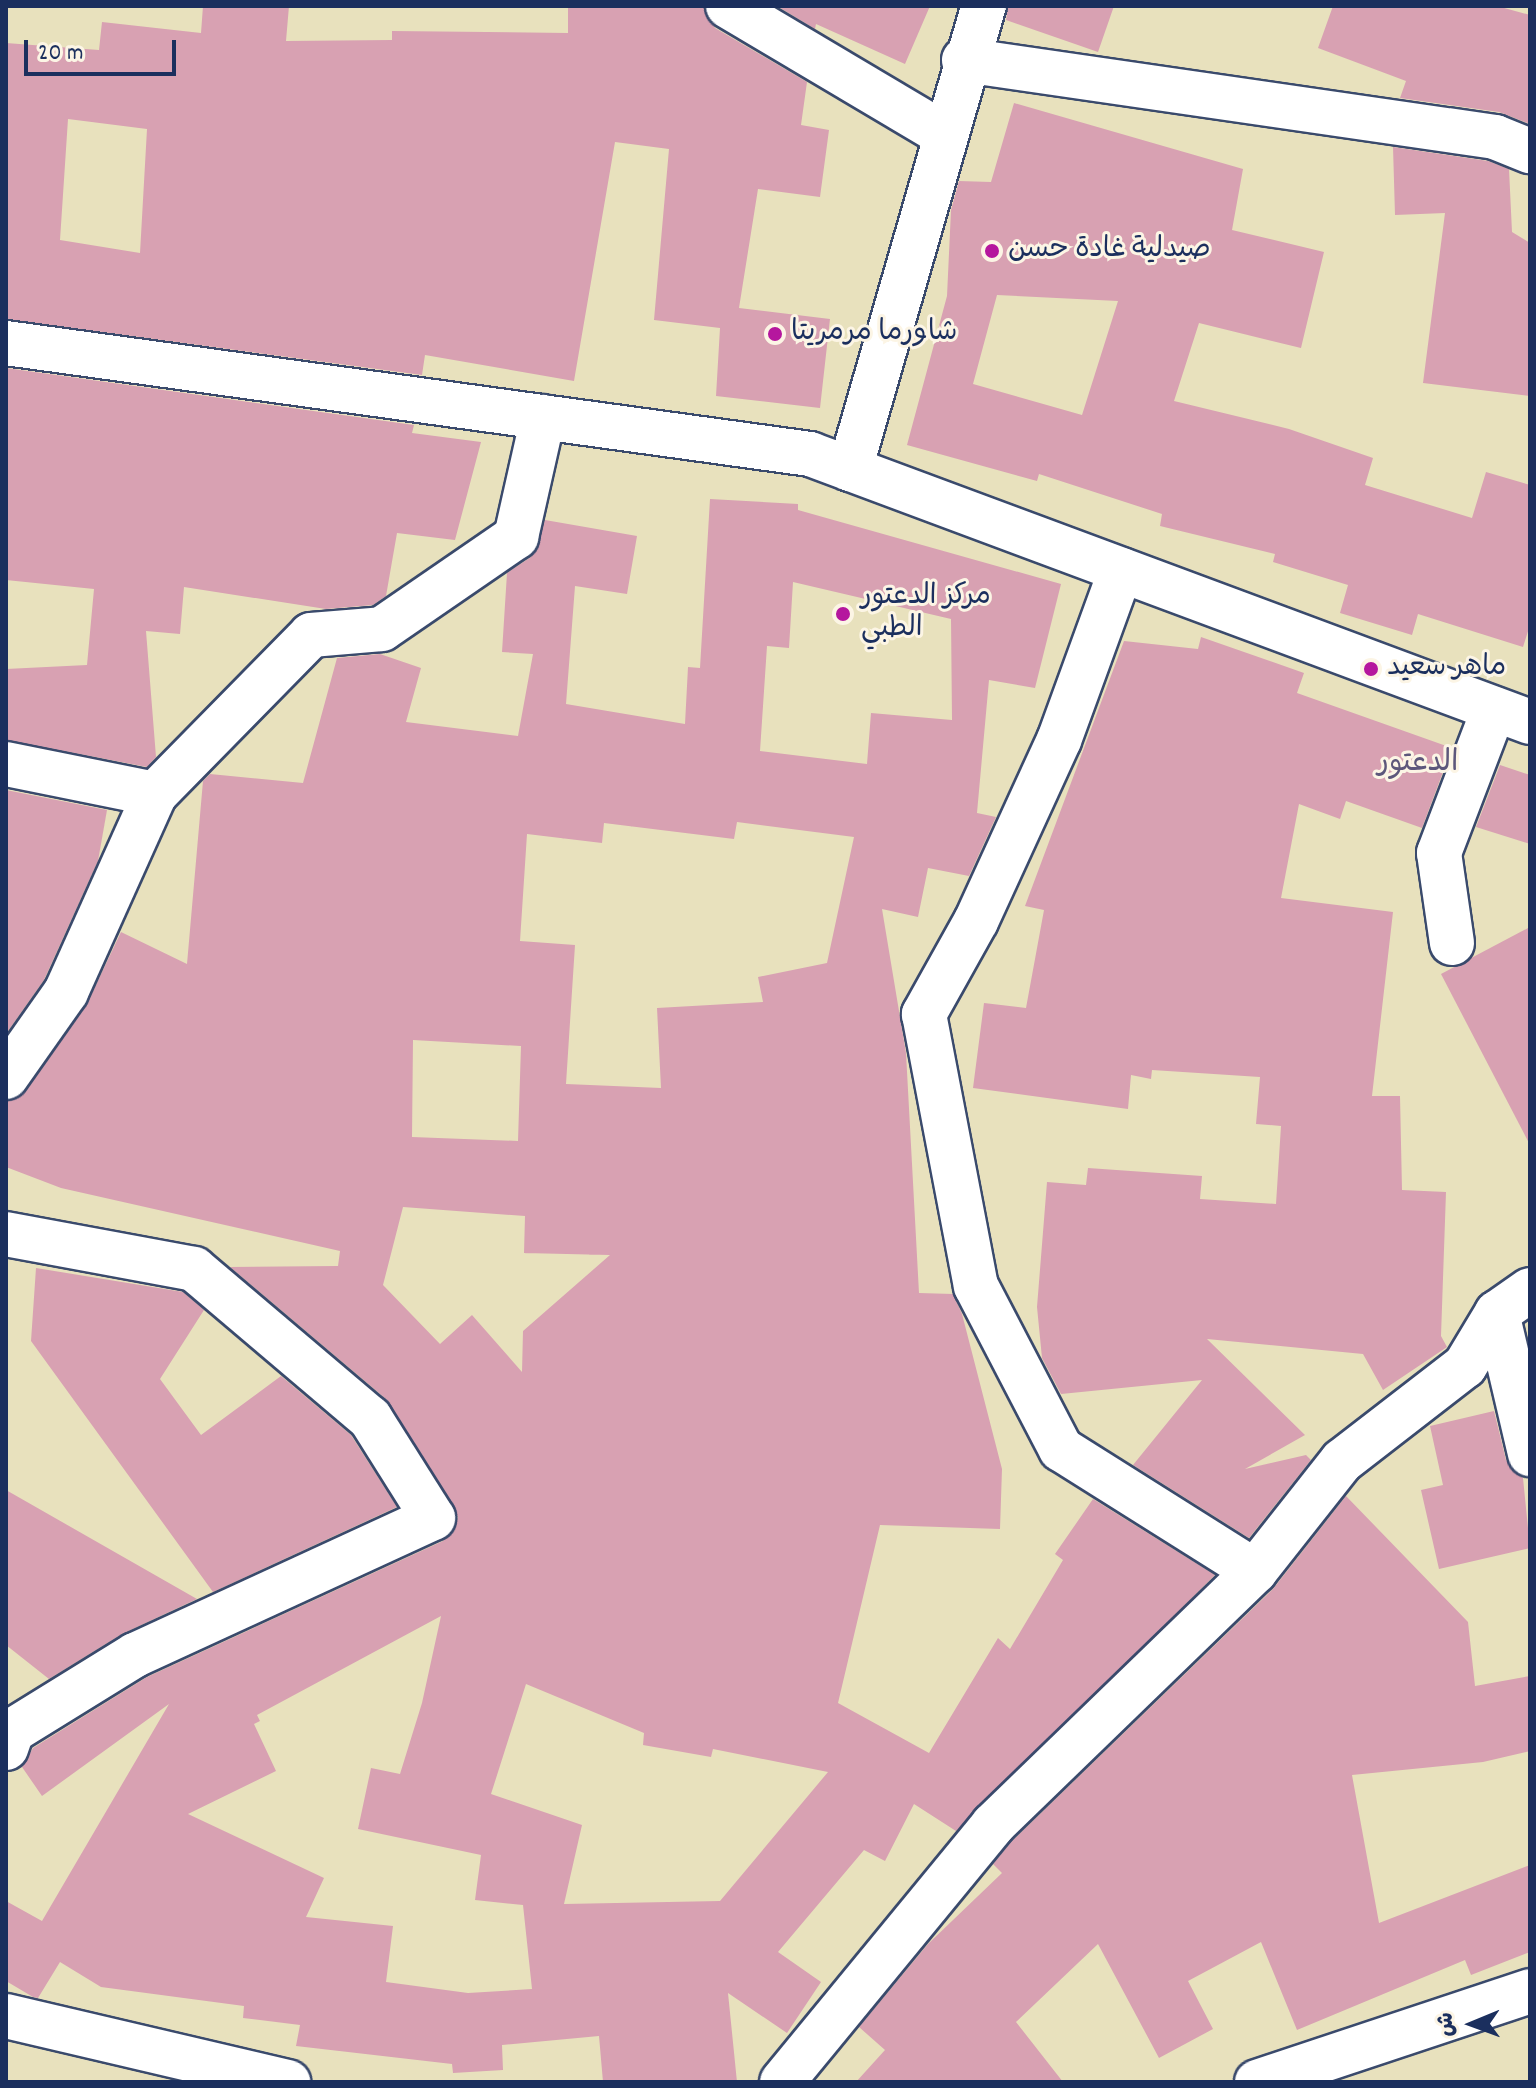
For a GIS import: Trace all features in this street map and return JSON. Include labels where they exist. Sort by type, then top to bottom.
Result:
[{"type":"street","points":[[728,6],[944,134]]},
{"type":"street","points":[[850,469],[964,60],[984,6]]},
{"type":"street","points":[[964,60],[1495,137],[1530,151]]},
{"type":"street","points":[[6,343],[810,454],[1512,716],[1439,853],[1452,943]]},
{"type":"street","points":[[6,1077],[66,992],[155,794],[311,635],[382,629],[516,537],[543,417]]},
{"type":"street","points":[[1121,570],[1059,740],[976,921],[924,1014],[976,1286],[1061,1449],[1255,1571]]},
{"type":"street","points":[[6,764],[155,794]]},
{"type":"street","points":[[6,1234],[194,1269],[370,1418],[433,1518],[135,1655],[12,1731],[6,1748]]},
{"type":"street","points":[[782,2082],[993,1825],[1255,1571],[1342,1461],[1465,1366],[1513,1302]]},
{"type":"street","points":[[1513,1302],[1530,1454]]},
{"type":"street","points":[[1257,2082],[1299,2075],[1530,1991]]},
{"type":"street","points":[[6,2016],[288,2082]]},
{"type":"building","points":[[203,6],[289,6],[286,41],[392,40],[392,31],[568,33],[568,6],[703,6],[715,28],[807,82],[801,125],[829,130],[820,197],[758,189],[739,308],[830,319],[820,408],[716,396],[720,328],[654,320],[669,149],[615,142],[574,381],[425,355],[422,375],[6,319],[6,43],[99,50],[102,22],[201,33]],"holes":[[[68,119],[147,129],[140,253],[60,240]]]},
{"type":"building","points":[[777,6],[930,6],[905,64],[816,24],[815,29]]},
{"type":"building","points":[[1008,6],[1114,6],[1098,52],[1006,20]]},
{"type":"building","points":[[1333,6],[1497,6],[1530,15],[1530,124],[1499,112],[1400,98],[1406,81],[1318,48]]},
{"type":"building","points":[[1014,103],[1243,169],[1232,230],[1324,252],[1301,348],[1199,323],[1174,401],[1289,429],[1373,458],[1365,485],[1472,518],[1486,472],[1530,485],[1530,625],[1523,647],[1418,614],[1412,635],[1340,613],[1348,585],[1273,562],[1275,554],[1160,526],[1162,514],[1039,474],[1037,481],[907,445],[947,296],[951,210],[959,181],[991,182]],"holes":[[[997,295],[1118,301],[1082,415],[973,384]]]},
{"type":"building","points":[[1393,147],[1488,161],[1509,169],[1512,232],[1530,243],[1530,396],[1423,383],[1445,213],[1395,215]]},
{"type":"building","points":[[6,368],[414,425],[412,433],[481,442],[455,540],[397,533],[386,596],[373,605],[326,609],[184,587],[180,634],[146,631],[156,757],[147,767],[6,740],[6,669],[87,665],[94,589],[6,580]]},
{"type":"building","points":[[710,499],[798,504],[798,510],[1061,584],[1035,688],[989,680],[977,813],[996,817],[969,876],[928,868],[918,917],[882,909],[906,1053],[919,1293],[953,1294],[962,1314],[1002,1469],[1000,1529],[880,1525],[838,1703],[929,1753],[998,1638],[1010,1649],[1063,1560],[1055,1554],[1093,1499],[1215,1575],[956,1831],[914,1804],[885,1861],[864,1850],[778,1952],[821,1982],[787,2033],[728,1993],[737,2082],[603,2082],[599,2036],[502,2045],[503,2070],[453,2073],[452,2064],[296,2046],[300,2025],[243,2018],[244,2006],[101,1987],[60,1962],[38,1998],[33,1997],[6,1981],[6,1901],[42,1921],[169,1704],[42,1796],[22,1767],[33,1748],[147,1677],[443,1541],[454,1531],[458,1517],[386,1399],[230,1267],[338,1266],[340,1251],[61,1188],[6,1167],[6,1102],[26,1091],[86,1006],[121,932],[187,964],[203,781],[210,774],[303,783],[337,658],[380,654],[421,668],[406,722],[518,736],[533,654],[502,652],[507,573],[531,557],[545,520],[637,536],[627,594],[575,586],[566,704],[685,724],[688,667],[700,668]],"holes":[[[793,582],[951,619],[952,720],[871,713],[867,764],[760,751],[767,646],[789,648]],[[737,822],[854,837],[827,963],[758,977],[763,1002],[657,1008],[661,1088],[566,1084],[575,945],[520,941],[527,834],[602,843],[604,823],[734,839]],[[413,1040],[521,1046],[518,1141],[412,1137]],[[403,1207],[525,1216],[524,1253],[610,1255],[523,1331],[522,1372],[472,1315],[440,1344],[383,1285]],[[441,1616],[422,1703],[400,1774],[371,1768],[358,1829],[481,1855],[475,1900],[523,1905],[532,1989],[468,1993],[386,1982],[393,1926],[306,1917],[324,1878],[188,1814],[276,1771],[254,1724],[260,1721],[257,1715]],[[526,1684],[644,1733],[643,1745],[711,1757],[713,1749],[828,1772],[720,1901],[564,1904],[582,1825],[491,1794]]]},
{"type":"building","points":[[1201,637],[1304,673],[1297,693],[1452,748],[1422,828],[1346,801],[1340,819],[1299,804],[1281,898],[1393,912],[1372,1096],[1400,1096],[1402,1190],[1446,1192],[1441,1336],[1447,1347],[1383,1390],[1363,1354],[1207,1339],[1305,1435],[1245,1469],[1306,1455],[1311,1460],[1249,1538],[1133,1465],[1202,1380],[1061,1394],[1042,1358],[1037,1307],[1047,1182],[1086,1185],[1088,1168],[1202,1176],[1200,1199],[1276,1204],[1281,1126],[1256,1124],[1260,1077],[1152,1070],[1151,1079],[1131,1075],[1128,1109],[973,1088],[984,1003],[1026,1008],[1044,910],[1025,906],[1124,641],[1198,649]]},
{"type":"building","points":[[1500,765],[1530,775],[1530,844],[1476,827]]},
{"type":"building","points":[[6,790],[107,810],[98,861],[44,980],[6,1034]]},
{"type":"building","points":[[1530,927],[1530,1145],[1441,974]]},
{"type":"building","points":[[36,1268],[183,1292],[204,1310],[160,1379],[201,1435],[281,1376],[351,1435],[397,1507],[213,1592],[31,1341]]},
{"type":"building","points":[[1494,1411],[1506,1460],[1523,1478],[1530,1548],[1439,1569],[1421,1490],[1443,1485],[1430,1426]]},
{"type":"building","points":[[6,1490],[197,1599],[122,1634],[49,1679],[6,1645]]},
{"type":"building","points":[[1346,1496],[1468,1622],[1475,1686],[1530,1676],[1530,1751],[1483,1762],[1352,1775],[1379,1923],[1530,1865],[1530,1952],[1471,1975],[1465,1960],[1297,2030],[1261,1942],[1188,1981],[1213,2029],[1159,2058],[1098,1944],[1016,2022],[1063,2082],[856,2082],[885,2050],[859,2027],[928,1944],[1002,1873],[993,1864],[1011,1842],[1273,1589]]},
{"type":"place","name":"صيدلية غادة حسن","points":[[992,251]]},
{"type":"place","name":"شاورما مرمريتا","points":[[775,334]]},
{"type":"place","name":"مركز الدعتور الطبي","points":[[843,614]]},
{"type":"place","name":"ماهر سعيد","points":[[1371,669]]},
{"type":"district","name":"الدعتور","points":[[1418,765]]}]
